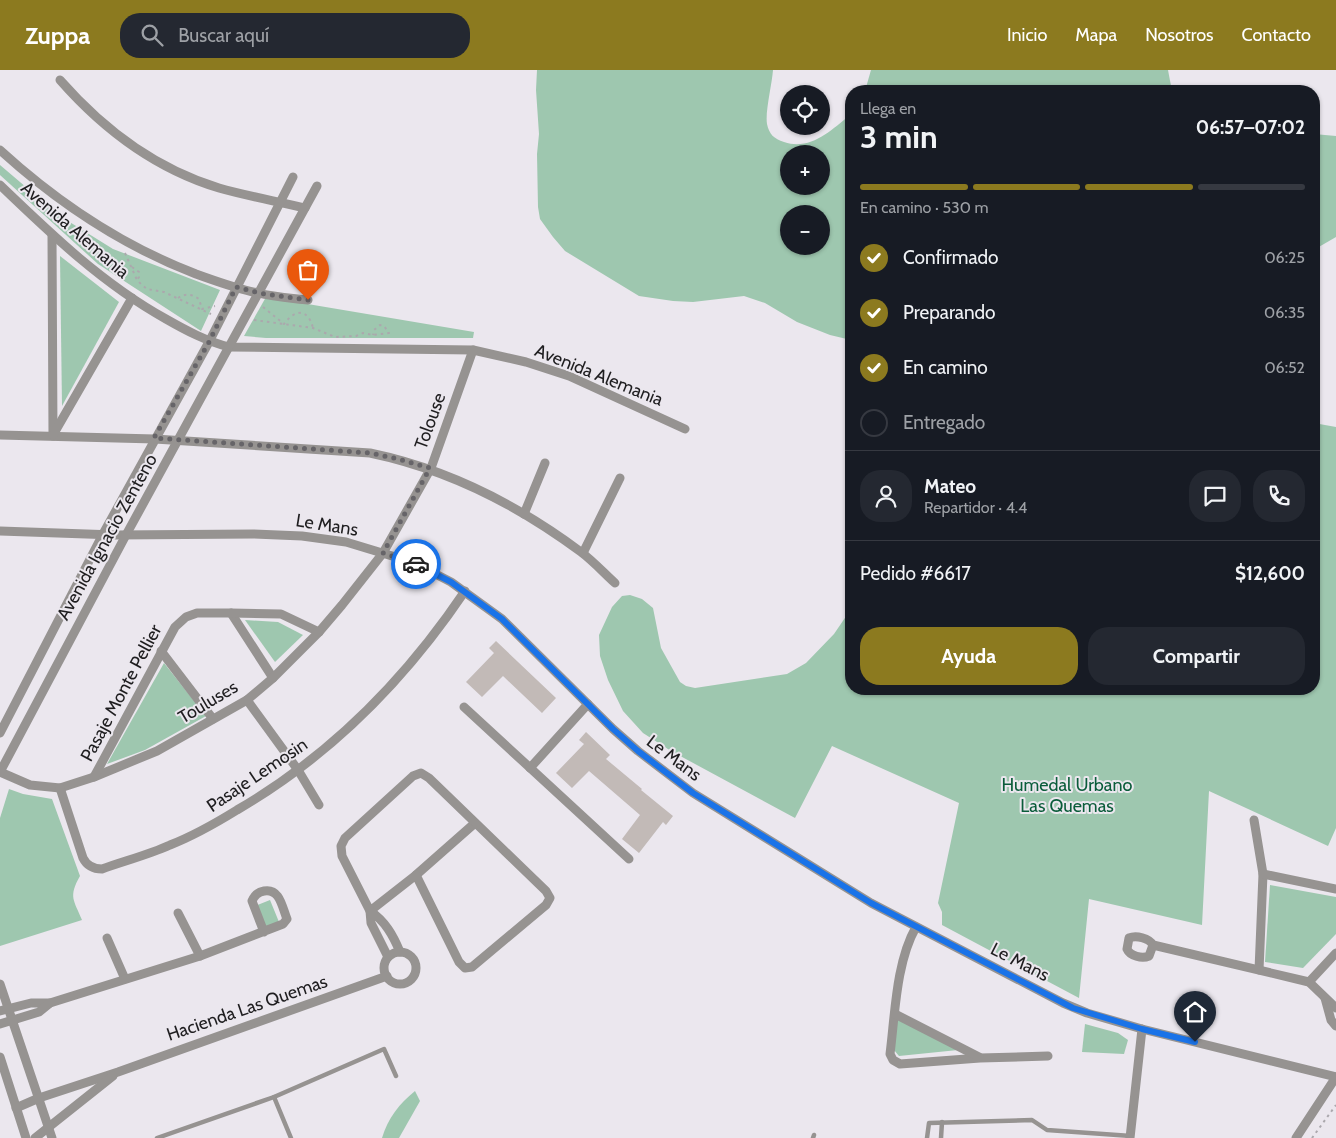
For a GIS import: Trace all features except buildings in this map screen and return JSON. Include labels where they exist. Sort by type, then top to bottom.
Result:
[{"type":"street","points":[[60,80],[105,125],[140,150],[177,171],[217,187],[305,208]]},
{"type":"street","name":"Avenida Alemania","points":[[0,150],[44,188],[77,212],[118,237],[178,267],[236,287],[257,297]]},
{"type":"street","name":"Avenida Ignacio Zenteno","points":[[0,733],[154,438],[209,342],[293,176]]},
{"type":"street","name":"Avenida Alemania","points":[[0,186],[90,268],[132,298],[174,324],[209,342],[229,346],[473,350],[526,362],[569,376],[685,429]]},
{"type":"street","name":"Avenida Ignacio Zenteno","points":[[0,772],[126,535],[317,186]]},
{"type":"street","points":[[52,235],[53,436]]},
{"type":"street","points":[[257,297],[308,300]]},
{"type":"street","points":[[53,436],[132,298]]},
{"type":"street","name":"Tolouse","points":[[383,553],[430,468],[473,350]]},
{"type":"street","points":[[0,435],[154,438],[370,453],[398,459],[430,468],[466,483],[524,514],[582,553],[614,583]]},
{"type":"street","points":[[524,514],[545,463]]},
{"type":"street","points":[[582,553],[620,478]]},
{"type":"street","name":"Le Mans","points":[[0,531],[126,535],[254,534],[302,536],[346,542],[402,559],[436,573],[502,619],[638,751],[693,793],[871,903],[1063,1003],[1087,1013],[1142,1029],[1336,1077]]},
{"type":"street","name":"Touluses","points":[[0,772],[30,784],[60,788],[94,777],[157,751],[247,700],[273,678],[319,632],[342,606],[383,553]]},
{"type":"street","name":"Pasaje Lemosin","points":[[60,788],[83,858],[91,867],[102,869],[170,846],[197,833],[249,804],[298,770],[342,734],[386,692],[428,644],[465,592]]},
{"type":"street","name":"Pasaje Monte Pellier","points":[[94,777],[161,651],[175,627],[186,617],[203,612],[281,614],[319,632]]},
{"type":"street","points":[[231,613],[273,678]]},
{"type":"street","points":[[161,651],[213,719]]},
{"type":"street","points":[[247,700],[298,770],[319,805]]},
{"type":"street","points":[[530,768],[588,704]]},
{"type":"street","points":[[464,707],[629,859]]},
{"type":"street","points":[[388,958],[371,922],[370,911],[342,856],[341,846],[345,838],[413,776],[421,773],[429,778],[546,891],[550,898],[546,905],[472,967],[465,968],[460,962],[416,875]]},
{"type":"street","points":[[1254,820],[1263,874],[1259,970]]},
{"type":"street","points":[[370,911],[416,875],[475,823]]},
{"type":"street","points":[[1263,874],[1336,889]]},
{"type":"street","points":[[4,1010],[31,1003],[50,1003],[125,980],[200,956],[264,932],[283,924],[287,919],[277,893],[271,890],[261,892],[253,897],[252,901],[264,932]]},
{"type":"street","points":[[370,911],[390,931],[400,952]]},
{"type":"street","points":[[178,913],[200,956]]},
{"type":"street","points":[[916,927],[905,950],[890,1054],[893,1060],[900,1064],[980,1058],[1048,1056]]},
{"type":"street","points":[[107,938],[125,980]]},
{"type":"street","points":[[1153,945],[1308,982],[1336,1008]]},
{"type":"street","points":[[400,952],[412,957],[416,969],[410,980],[404,983],[392,981],[387,976],[385,970],[385,963],[388,958],[400,952]]},
{"type":"street","points":[[1308,982],[1336,953]]},
{"type":"street","name":"Hacienda Las Quemas","points":[[16,1108],[39,1098],[118,1072],[387,976]]},
{"type":"street","points":[[0,984],[4,1010],[12,1020],[52,1138]]},
{"type":"street","points":[[1325,998],[1331,1020],[1336,1026]]},
{"type":"street","points":[[0,1024],[39,1012],[50,1003]]},
{"type":"street","points":[[895,1014],[980,1058]]},
{"type":"street","points":[[1133,1137],[1142,1029]]},
{"type":"street","points":[[0,1058],[26,1138]]},
{"type":"street","points":[[35,1138],[118,1072]]},
{"type":"street","points":[[1296,1138],[1336,1077]]},
{"type":"lane","points":[[157,1138],[274,1097],[384,1049],[396,1076]]},
{"type":"lane","points":[[274,1097],[291,1138]]},
{"type":"lane","points":[[927,1138],[929,1123],[1032,1120],[1047,1130],[1133,1137]]},
{"type":"lane","points":[[941,1138],[942,1122]]},
{"type":"path","points":[[118,237],[137,280],[147,288],[164,292],[220,318]]},
{"type":"path","points":[[131,266],[139,272],[137,280]]},
{"type":"path","points":[[178,298],[183,295],[195,296],[199,299],[202,309]]},
{"type":"path","points":[[257,297],[284,324]]},
{"type":"path","points":[[284,324],[289,316],[301,312],[308,316],[313,328]]},
{"type":"path","points":[[244,318],[313,328],[335,337],[354,336],[363,333],[373,336],[389,333],[384,326],[380,326],[376,327],[373,336]]},
{"type":"path","points":[[1312,1138],[1336,1105]]},
{"type":"green space","points":[[537,70],[773,70],[767,119],[772,136],[793,144],[811,142],[824,135],[830,135],[830,131],[845,119],[845,339],[830,335],[797,322],[765,303],[744,296],[693,302],[639,296],[565,251],[540,219],[537,154],[539,134],[536,90]]},
{"type":"green space","points":[[871,70],[1168,70],[1171,85],[867,85]]},
{"type":"green space","points":[[1320,135],[1336,136],[1336,237],[1320,246]]},
{"type":"green space","points":[[0,165],[60,216],[113,249],[220,290],[201,331],[98,264],[0,175]]},
{"type":"green space","points":[[60,256],[119,302],[62,406]]},
{"type":"green space","points":[[266,297],[474,332],[473,338],[266,338],[244,336]]},
{"type":"green space","name":"Humedal Urbano Las Quemas","points":[[1320,424],[1336,427],[1336,828],[1328,846],[1209,791],[1202,925],[1089,899],[1079,998],[942,925],[942,912],[938,903],[959,803],[832,746],[795,818],[671,751],[643,733],[623,711],[608,680],[600,656],[599,635],[612,607],[622,596],[630,595],[642,599],[653,608],[661,648],[680,682],[695,688],[787,674],[806,663],[834,634],[845,618],[845,695],[1320,695]]},
{"type":"green space","points":[[245,620],[278,622],[303,635],[275,662]]},
{"type":"green space","points":[[164,663],[206,716],[145,750],[107,764]]},
{"type":"green space","points":[[9,789],[23,794],[52,799],[80,876],[73,894],[82,920],[0,946],[0,818]]},
{"type":"green space","points":[[1270,885],[1336,897],[1336,934],[1303,968],[1265,962]]},
{"type":"green space","points":[[270,900],[279,922],[264,928],[255,906]]},
{"type":"green space","points":[[897,1019],[958,1050],[899,1056],[894,1050]]},
{"type":"green space","points":[[1085,1024],[1118,1033],[1128,1040],[1124,1054],[1082,1052]]},
{"type":"green space","points":[[415,1091],[420,1101],[399,1138],[382,1138],[387,1124],[395,1112]]},
{"type":"way so far","points":[[308,300],[259,293],[236,287],[209,342],[154,438],[370,453],[430,468],[383,553],[416,564]]},
{"type":"route","points":[[416,564],[451,582],[502,619],[613,729],[638,751],[693,793],[871,903],[1073,1008],[1142,1029],[1195,1042]]}]
